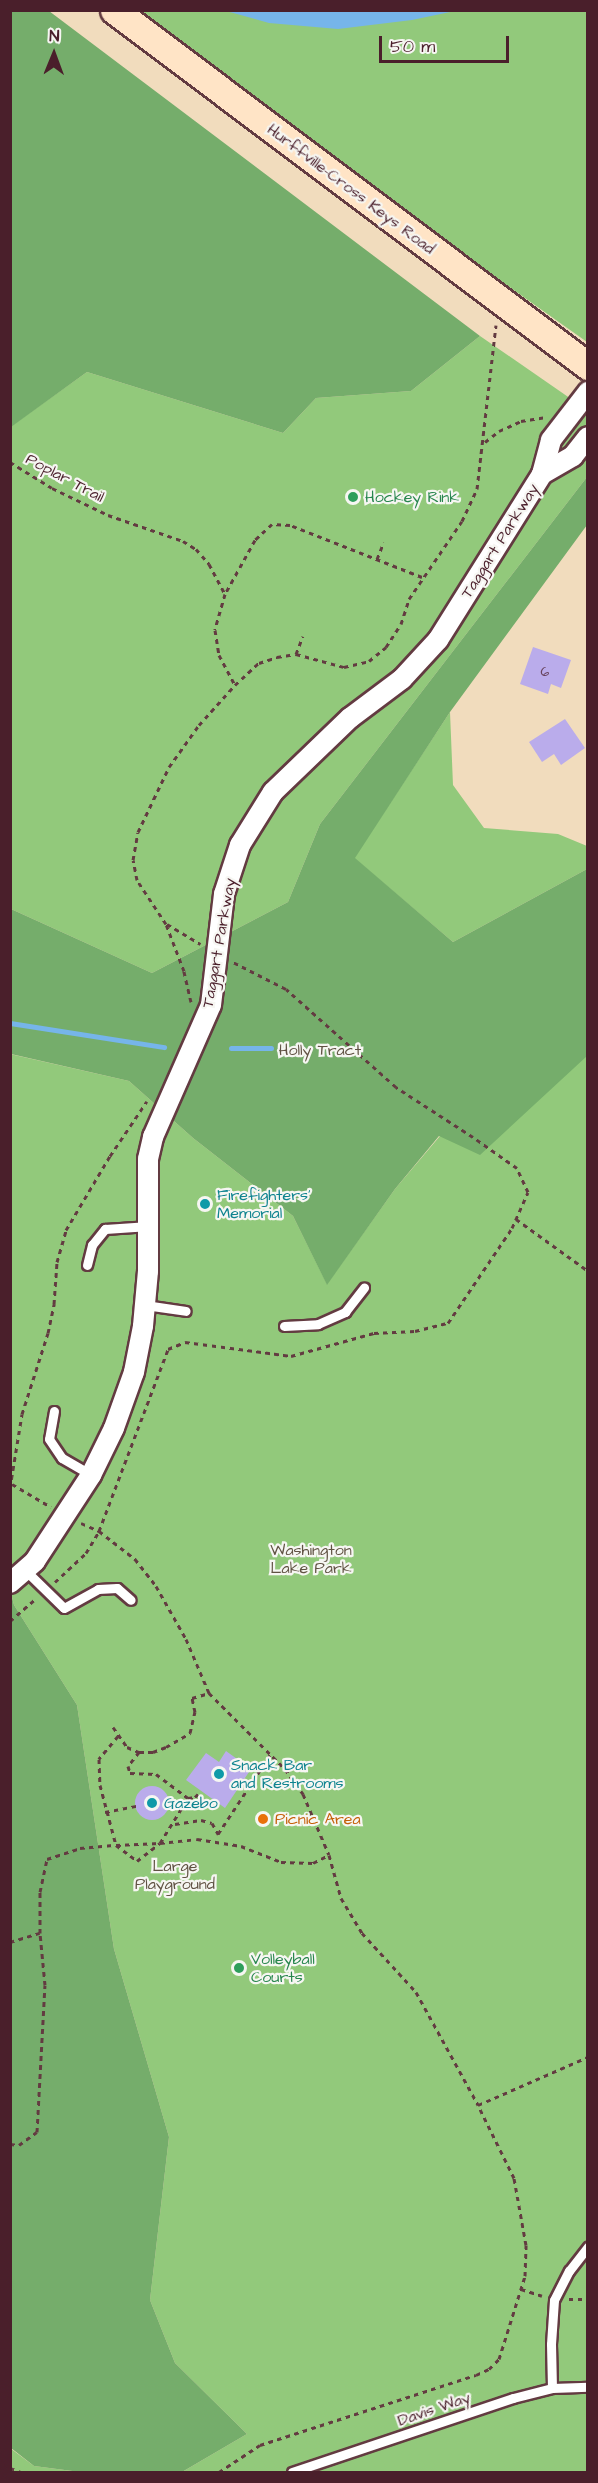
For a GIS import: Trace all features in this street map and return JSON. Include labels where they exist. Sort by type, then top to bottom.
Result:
[{"type":"main road","name":"Hurffville-Cross Keys Road","points":[[114,10],[588,366]]},
{"type":"street","name":"Taggart Parkway","points":[[10,1584],[34,1561],[91,1475],[114,1428],[134,1372],[145,1305],[149,1226],[148,1159],[153,1137],[211,1005],[225,894],[240,844],[273,792],[350,718],[402,679],[438,640],[542,474],[550,440],[588,392]]},
{"type":"street","name":"Taggart Parkway","points":[[542,474],[573,456],[588,437]]},
{"type":"lane","points":[[87,1265],[92,1245],[105,1229],[149,1226]]},
{"type":"lane","points":[[284,1326],[318,1324],[345,1312],[364,1288]]},
{"type":"lane","points":[[145,1305],[186,1311]]},
{"type":"lane","points":[[54,1411],[49,1439],[63,1458],[91,1475]]},
{"type":"lane","points":[[25,1569],[64,1608],[98,1589],[117,1588],[131,1600]]},
{"type":"lane","points":[[552,2388],[551,2344],[554,2300],[569,2271],[588,2247]]},
{"type":"lane","name":"Davis Way","points":[[292,2472],[513,2398],[552,2388],[588,2387]]},
{"type":"path","points":[[192,1006],[184,972],[166,924],[137,879],[133,860],[138,832],[169,768],[199,725],[235,685],[259,663],[296,654],[344,667],[369,661],[386,646],[400,624],[409,599],[462,520],[477,489],[485,442],[499,300]]},
{"type":"path","points":[[485,442],[499,431],[521,421],[539,420],[553,414]]},
{"type":"path","name":"Poplar Trail","points":[[10,462],[52,489],[108,515],[183,541],[196,549],[209,564],[225,594]]},
{"type":"path","points":[[235,685],[219,655],[215,630],[225,594],[255,540],[272,524],[290,525],[422,577]]},
{"type":"path","points":[[377,559],[384,542]]},
{"type":"path","points":[[296,654],[303,636]]},
{"type":"path","points":[[166,924],[204,946]]},
{"type":"path","points":[[10,1621],[86,1553],[99,1532],[168,1349],[185,1342],[291,1356],[374,1333],[415,1332],[448,1323],[516,1219],[528,1192],[517,1168],[396,1087],[286,989],[226,958]]},
{"type":"path","points":[[10,1488],[22,1414],[48,1333],[54,1304],[57,1262],[66,1230],[110,1156],[150,1096]]},
{"type":"path","points":[[516,1219],[588,1271]]},
{"type":"path","points":[[99,1532],[135,1559],[156,1586],[186,1639],[209,1693],[285,1769],[303,1794],[329,1855],[341,1898],[346,1907],[362,1932],[416,1992],[478,2105],[514,2178],[526,2245],[525,2276],[499,2359],[489,2368],[476,2375],[260,2445],[226,2471],[219,2472]]},
{"type":"path","points":[[113,1727],[127,1747],[139,1752],[153,1752],[190,1733],[195,1712],[192,1698],[209,1693]]},
{"type":"path","points":[[118,1736],[99,1759],[100,1785],[105,1812],[116,1845],[137,1862],[160,1843],[175,1824],[188,1798]]},
{"type":"path","points":[[139,1752],[128,1766],[130,1773],[156,1774],[188,1798],[195,1797],[201,1791]]},
{"type":"path","points":[[213,1841],[270,1754]]},
{"type":"path","points":[[105,1812],[136,1806]]},
{"type":"path","points":[[175,1824],[201,1820],[212,1823],[218,1834]]},
{"type":"path","points":[[10,2144],[19,2145],[37,2132],[45,1985],[40,1933],[40,1892],[47,1859],[80,1848],[197,1839],[241,1846],[281,1862],[313,1863],[329,1855]]},
{"type":"path","points":[[10,1942],[40,1933]]},
{"type":"path","points":[[478,2105],[588,2057]]},
{"type":"path","points":[[10,2468],[21,2472]]},
{"type":"green space","points":[[11,10],[49,11],[480,336],[411,391],[316,398],[283,433],[87,372],[11,427]]},
{"type":"green space","points":[[141,11],[587,11],[587,342],[399,209],[166,35]]},
{"type":"green space","points":[[480,336],[587,410],[587,477],[320,824],[288,902],[152,973],[11,909],[10,427],[87,372],[283,433],[316,398],[411,391]]},
{"type":"green space","name":"Holly Tract","points":[[587,477],[587,525],[450,712],[355,858],[453,942],[587,869],[587,1056],[480,1155],[439,1136],[395,1189],[327,1285],[293,1216],[193,1138],[129,1081],[11,1054],[11,909],[152,973],[288,902],[320,824]]},
{"type":"green space","points":[[450,712],[453,785],[484,828],[558,834],[587,846],[587,869],[453,942],[354,858]]},
{"type":"green space","name":"Washington Lake Park","points":[[10,1054],[129,1081],[193,1138],[293,1216],[327,1284],[395,1189],[440,1136],[587,1056],[587,2472],[182,2472],[247,2434],[175,2363],[150,2300],[169,2137],[114,1949],[77,1705],[14,1605],[11,1593]]},
{"type":"green space","points":[[11,1593],[14,1605],[77,1705],[114,1949],[169,2137],[150,2300],[175,2363],[247,2434],[182,2472],[80,2472],[34,2466],[11,2448]]},
{"type":"green space","points":[[10,2448],[34,2466],[80,2472],[11,2472]]},
{"type":"water","points":[[226,11],[455,11],[412,20],[338,29],[269,23]]},
{"type":"building","points":[[533,647],[571,660],[561,688],[551,684],[548,694],[520,684]]},
{"type":"building","points":[[565,719],[585,748],[561,765],[554,754],[542,762],[529,742]]},
{"type":"building","name":"Snack Bar and Restrooms","points":[[226,1751],[251,1769],[225,1808],[186,1780],[206,1753],[219,1762]]},
{"type":"building","name":"Gazebo","points":[[152,1786],[164,1791],[169,1803],[164,1815],[152,1820],[140,1815],[135,1803],[140,1791]]},
{"type":"waterway","points":[[10,1023],[164,1047]]},
{"type":"waterway","points":[[231,1048],[271,1048]]},
{"type":"place","name":"Hockey Rink","points":[[353,497]]},
{"type":"place","name":"Firefighters' Memorial","points":[[205,1204]]},
{"type":"place","name":"Snack Bar and Restrooms","points":[[219,1774]]},
{"type":"place","name":"Gazebo","points":[[152,1803]]},
{"type":"place","name":"Picnic Area","points":[[263,1819]]},
{"type":"place","name":"Volleyball Courts","points":[[239,1968]]},
{"type":"park label","name":"Large Playground","points":[[175,1875]]}]
